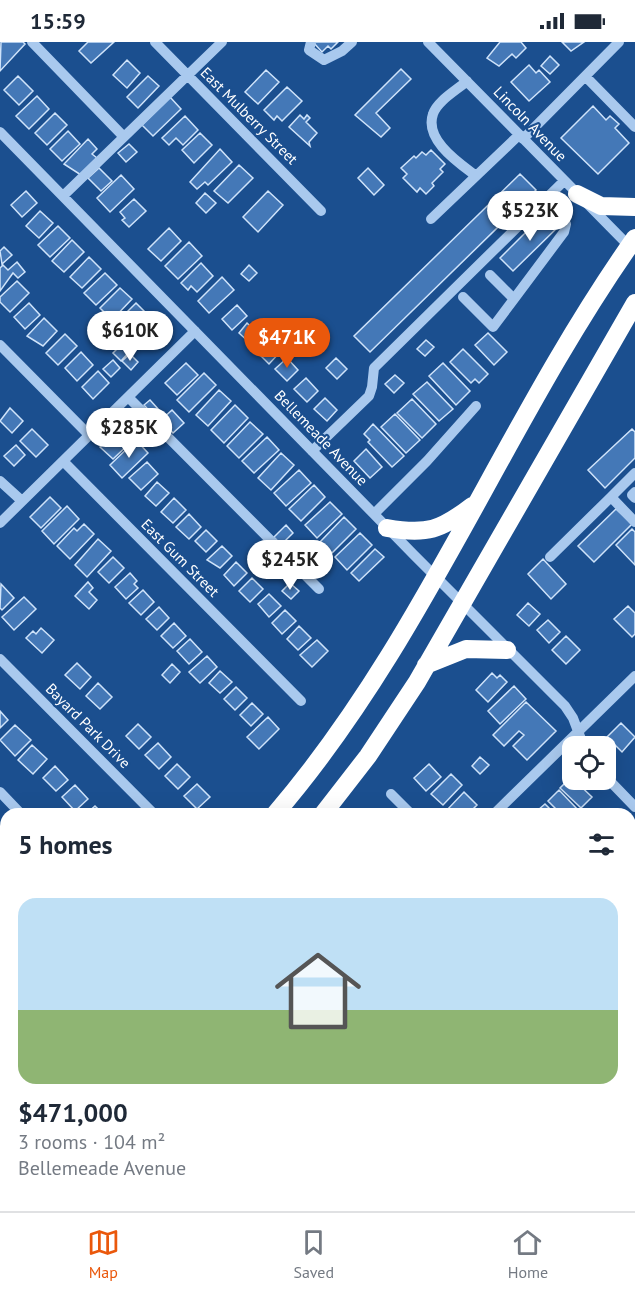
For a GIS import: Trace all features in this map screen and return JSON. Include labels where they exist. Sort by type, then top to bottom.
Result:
[{"type":"highway","points":[[578,194],[601,206],[635,207]]},
{"type":"highway","points":[[281,808],[319,761],[364,698],[585,314],[633,246]]},
{"type":"highway","points":[[328,808],[368,756],[426,665],[635,303]]},
{"type":"highway","points":[[612,342],[635,322]]},
{"type":"highway","points":[[387,528],[411,532],[436,529],[479,501]]},
{"type":"highway","points":[[426,665],[466,649],[507,650]]},
{"type":"street","points":[[32,42],[124,137]]},
{"type":"street","name":"East Mulberry Street","points":[[155,42],[321,211]]},
{"type":"street","points":[[63,196],[222,42]]},
{"type":"street","points":[[311,42],[309,50],[324,60],[342,51],[352,42]]},
{"type":"street","name":"Lincoln Avenue","points":[[428,42],[564,181],[633,246]]},
{"type":"street","points":[[431,219],[620,42]]},
{"type":"street","points":[[586,76],[635,127]]},
{"type":"street","points":[[467,81],[438,106],[433,114],[432,125],[442,146],[458,163],[476,176]]},
{"type":"street","name":"Bellemeade Avenue","points":[[0,132],[435,577],[566,706],[580,736]]},
{"type":"street","points":[[312,451],[369,396],[374,368],[564,181]]},
{"type":"street","points":[[463,297],[493,327],[564,232],[566,224],[548,197]]},
{"type":"street","points":[[490,275],[514,299]]},
{"type":"street","points":[[0,523],[195,331]]},
{"type":"street","points":[[0,345],[89,435]]},
{"type":"street","points":[[128,397],[319,590]]},
{"type":"street","points":[[374,514],[427,461],[476,406]]},
{"type":"street","name":"East Gum Street","points":[[63,461],[301,701]]},
{"type":"street","points":[[550,557],[635,473]]},
{"type":"street","points":[[0,481],[22,501]]},
{"type":"street","points":[[635,492],[632,495],[635,498]]},
{"type":"street","points":[[611,497],[635,522]]},
{"type":"street","name":"Bayard Park Drive","points":[[0,659],[148,808]]},
{"type":"street","points":[[500,808],[635,676]]},
{"type":"street","points":[[616,787],[635,807]]},
{"type":"street","points":[[0,792],[15,808]]},
{"type":"street","points":[[391,794],[405,808]]},
{"type":"building","points":[[1,42],[23,42],[25,44],[0,71]]},
{"type":"building","points":[[88,42],[114,42],[91,63],[79,51]]},
{"type":"building","points":[[313,42],[338,42],[331,49],[328,46],[322,52]]},
{"type":"building","points":[[500,42],[521,42],[526,48],[516,58],[512,54],[499,66],[487,58]]},
{"type":"building","points":[[562,42],[584,42],[571,51]]},
{"type":"building","points":[[550,56],[559,65],[550,74],[541,66]]},
{"type":"building","points":[[127,60],[140,73],[127,88],[113,75]]},
{"type":"building","points":[[529,65],[536,73],[539,70],[550,82],[529,101],[511,82]]},
{"type":"building","points":[[401,69],[411,79],[376,113],[390,128],[381,137],[355,115]]},
{"type":"building","points":[[266,70],[279,82],[258,104],[245,92]]},
{"type":"building","points":[[18,76],[33,91],[19,105],[4,90]]},
{"type":"building","points":[[148,76],[159,86],[138,108],[127,97]]},
{"type":"building","points":[[287,87],[302,101],[282,121],[277,116],[274,120],[264,110]]},
{"type":"building","points":[[37,96],[49,109],[29,129],[16,116]]},
{"type":"building","points":[[170,97],[181,109],[153,136],[142,125]]},
{"type":"building","points":[[593,106],[606,120],[610,116],[619,124],[615,128],[629,143],[598,174],[561,138]]},
{"type":"building","points":[[55,113],[67,125],[47,145],[35,133]]},
{"type":"building","points":[[300,115],[304,119],[307,115],[310,118],[306,122],[317,133],[309,142],[310,146],[289,127]]},
{"type":"building","points":[[185,116],[198,130],[183,145],[176,138],[169,145],[162,138]]},
{"type":"building","points":[[68,131],[80,144],[62,161],[50,149]]},
{"type":"building","points":[[200,133],[212,145],[194,163],[182,150]]},
{"type":"building","points":[[88,139],[97,149],[92,154],[97,158],[81,175],[64,164]]},
{"type":"building","points":[[129,144],[137,152],[126,162],[118,153]]},
{"type":"building","points":[[220,149],[232,162],[208,185],[205,182],[197,189],[190,182]]},
{"type":"building","points":[[431,150],[445,164],[440,169],[443,172],[432,183],[434,186],[426,194],[420,188],[417,192],[403,178],[407,174],[401,168],[414,156],[416,158],[422,152],[426,155]]},
{"type":"building","points":[[239,165],[253,178],[228,203],[214,191]]},
{"type":"building","points":[[99,168],[112,181],[101,191],[88,178]]},
{"type":"building","points":[[368,168],[384,185],[374,195],[358,178]]},
{"type":"building","points":[[520,174],[536,190],[370,352],[354,336]]},
{"type":"building","points":[[121,175],[134,189],[110,212],[97,198]]},
{"type":"building","points":[[26,191],[37,203],[22,217],[11,205]]},
{"type":"building","points":[[268,191],[283,205],[258,232],[243,217]]},
{"type":"building","points":[[205,193],[216,203],[206,213],[196,203]]},
{"type":"building","points":[[134,199],[146,211],[129,227],[122,220],[125,218],[120,212]]},
{"type":"building","points":[[40,211],[53,223],[39,238],[26,226]]},
{"type":"building","points":[[546,212],[559,226],[513,271],[500,258]]},
{"type":"building","points":[[58,226],[70,238],[50,257],[38,245]]},
{"type":"building","points":[[169,228],[181,241],[161,261],[148,249]]},
{"type":"building","points":[[72,240],[84,252],[64,272],[52,261]]},
{"type":"building","points":[[189,242],[202,256],[178,279],[165,266]]},
{"type":"building","points":[[4,247],[12,255],[2,264],[0,251]]},
{"type":"building","points":[[89,257],[101,269],[82,288],[70,277]]},
{"type":"building","points":[[17,262],[25,272],[18,278],[13,273],[0,291],[0,268],[3,265],[8,270]]},
{"type":"building","points":[[201,263],[213,276],[197,292],[191,286],[188,290],[181,283]]},
{"type":"building","points":[[249,265],[257,273],[249,281],[241,274]]},
{"type":"building","points":[[105,273],[117,285],[96,305],[84,293]]},
{"type":"building","points":[[222,277],[234,290],[209,313],[198,301]]},
{"type":"building","points":[[17,281],[29,293],[10,312],[0,302],[0,297]]},
{"type":"building","points":[[120,288],[132,299],[112,320],[100,308]]},
{"type":"building","points":[[29,303],[40,315],[25,329],[14,317]]},
{"type":"building","points":[[136,303],[147,314],[126,335],[115,324]]},
{"type":"building","points":[[237,305],[247,316],[232,330],[222,319]]},
{"type":"building","points":[[44,318],[57,331],[43,346],[27,336]]},
{"type":"building","points":[[247,323],[260,335],[251,344],[239,333]]},
{"type":"building","points":[[488,333],[507,352],[494,365],[475,345]]},
{"type":"building","points":[[65,334],[77,346],[58,365],[46,353]]},
{"type":"building","points":[[268,339],[281,351],[269,364],[257,352]]},
{"type":"building","points":[[426,340],[434,347],[425,356],[417,349]]},
{"type":"building","points":[[122,344],[129,352],[121,361],[113,353]]},
{"type":"building","points":[[463,349],[488,374],[479,383],[475,379],[471,383],[450,362]]},
{"type":"building","points":[[81,352],[93,365],[77,381],[65,368]]},
{"type":"building","points":[[130,354],[138,362],[131,370],[122,361]]},
{"type":"building","points":[[287,358],[298,370],[287,381],[275,369]]},
{"type":"building","points":[[336,358],[347,369],[337,379],[326,368]]},
{"type":"building","points":[[113,360],[120,368],[111,377],[103,369]]},
{"type":"building","points":[[186,363],[198,375],[177,395],[165,383]]},
{"type":"building","points":[[443,363],[470,391],[456,405],[429,376]]},
{"type":"building","points":[[98,371],[109,383],[93,399],[82,387]]},
{"type":"building","points":[[204,373],[216,385],[189,412],[177,400]]},
{"type":"building","points":[[395,375],[404,383],[394,393],[385,384]]},
{"type":"building","points":[[306,378],[318,391],[307,402],[294,389]]},
{"type":"building","points":[[427,382],[453,409],[439,421],[413,394]]},
{"type":"building","points":[[219,390],[231,401],[208,426],[196,415]]},
{"type":"building","points":[[325,398],[337,410],[327,421],[314,409]]},
{"type":"building","points":[[412,399],[436,424],[422,438],[397,413]]},
{"type":"building","points":[[150,400],[159,410],[153,415],[144,405]]},
{"type":"building","points":[[235,405],[248,418],[224,443],[211,430]]},
{"type":"building","points":[[10,408],[23,421],[12,433],[0,421]]},
{"type":"building","points":[[172,410],[184,423],[173,433],[161,420]]},
{"type":"building","points":[[395,414],[420,440],[406,453],[381,427]]},
{"type":"building","points":[[250,422],[263,434],[239,458],[227,446]]},
{"type":"building","points":[[373,424],[404,456],[392,467],[368,442],[370,440],[364,434]]},
{"type":"building","points":[[120,428],[132,441],[113,459],[100,447]]},
{"type":"building","points":[[32,429],[48,445],[36,457],[20,441]]},
{"type":"building","points":[[632,429],[635,432],[635,458],[605,488],[588,470]]},
{"type":"building","points":[[267,437],[279,450],[254,473],[242,461]]},
{"type":"building","points":[[136,440],[148,453],[122,478],[110,465]]},
{"type":"building","points":[[16,445],[25,455],[14,466],[4,456]]},
{"type":"building","points":[[366,449],[382,467],[370,478],[354,461]]},
{"type":"building","points":[[281,453],[294,465],[271,490],[258,478]]},
{"type":"building","points":[[147,462],[158,474],[141,490],[129,478]]},
{"type":"building","points":[[299,470],[311,483],[286,506],[274,493]]},
{"type":"building","points":[[157,482],[169,493],[156,506],[145,496]]},
{"type":"building","points":[[314,485],[325,497],[301,521],[289,509]]},
{"type":"building","points":[[50,497],[61,508],[41,528],[30,517]]},
{"type":"building","points":[[174,498],[186,510],[173,523],[161,512]]},
{"type":"building","points":[[330,502],[342,514],[317,538],[305,525]]},
{"type":"building","points":[[67,506],[79,519],[54,544],[42,531]]},
{"type":"building","points":[[616,509],[632,524],[594,562],[578,546]]},
{"type":"building","points":[[189,514],[201,527],[189,539],[176,527]]},
{"type":"building","points":[[344,517],[356,529],[332,553],[320,542]]},
{"type":"building","points":[[84,524],[94,534],[70,559],[57,546],[74,528],[77,531]]},
{"type":"building","points":[[286,525],[293,533],[281,545],[274,537]]},
{"type":"building","points":[[632,529],[635,532],[635,565],[616,545]]},
{"type":"building","points":[[206,530],[217,541],[206,552],[195,541]]},
{"type":"building","points":[[360,533],[372,545],[347,570],[335,557]]},
{"type":"building","points":[[98,539],[111,551],[87,577],[75,565]]},
{"type":"building","points":[[268,544],[275,550],[266,560],[259,553]]},
{"type":"building","points":[[222,546],[232,556],[220,568],[207,560]]},
{"type":"building","points":[[375,549],[384,557],[359,581],[351,573]]},
{"type":"building","points":[[113,557],[124,568],[109,583],[98,572]]},
{"type":"building","points":[[543,559],[566,584],[551,599],[528,574]]},
{"type":"building","points":[[236,562],[247,573],[234,586],[224,575]]},
{"type":"building","points":[[130,573],[137,581],[134,584],[138,588],[126,599],[115,587]]},
{"type":"building","points":[[252,578],[263,589],[250,602],[239,591]]},
{"type":"building","points":[[88,582],[93,588],[89,592],[97,600],[89,609],[75,596]]},
{"type":"building","points":[[290,583],[299,591],[291,599],[282,591]]},
{"type":"building","points":[[1,584],[14,598],[2,610],[0,608]]},
{"type":"building","points":[[143,590],[154,602],[141,615],[129,603]]},
{"type":"building","points":[[269,594],[281,606],[269,617],[258,604]]},
{"type":"building","points":[[24,597],[36,609],[14,630],[2,617]]},
{"type":"building","points":[[528,603],[540,614],[529,626],[517,615]]},
{"type":"building","points":[[628,606],[635,613],[635,634],[632,637],[614,619]]},
{"type":"building","points":[[159,607],[169,618],[157,630],[146,619]]},
{"type":"building","points":[[285,610],[296,621],[282,634],[272,623]]},
{"type":"building","points":[[548,620],[560,632],[549,643],[537,630]]},
{"type":"building","points":[[174,623],[186,636],[173,648],[161,636]]},
{"type":"building","points":[[299,626],[311,638],[298,650],[287,639]]},
{"type":"building","points":[[41,628],[54,640],[42,653],[26,638],[33,631],[36,634]]},
{"type":"building","points":[[566,636],[580,650],[566,664],[552,650]]},
{"type":"building","points":[[190,639],[202,652],[189,664],[177,651]]},
{"type":"building","points":[[317,640],[328,651],[312,667],[300,655]]},
{"type":"building","points":[[207,656],[217,667],[200,683],[189,672]]},
{"type":"building","points":[[77,663],[91,677],[80,689],[65,675]]},
{"type":"building","points":[[172,664],[180,672],[170,683],[162,675]]},
{"type":"building","points":[[220,671],[232,682],[220,693],[209,683]]},
{"type":"building","points":[[492,673],[497,678],[500,675],[507,682],[488,702],[476,690]]},
{"type":"building","points":[[98,683],[112,697],[100,709],[86,696]]},
{"type":"building","points":[[514,686],[526,699],[500,724],[488,711]]},
{"type":"building","points":[[236,687],[247,698],[235,710],[224,699]]},
{"type":"building","points":[[526,702],[556,731],[527,760],[513,746],[524,735],[519,731],[504,746],[493,735]]},
{"type":"building","points":[[252,703],[263,714],[251,726],[240,715]]},
{"type":"building","points":[[0,711],[8,720],[0,728]]},
{"type":"building","points":[[268,717],[279,729],[259,749],[247,737]]},
{"type":"building","points":[[621,723],[635,737],[622,752],[616,746],[616,736],[608,736]]},
{"type":"building","points":[[138,724],[151,737],[139,749],[126,736]]},
{"type":"building","points":[[15,725],[31,740],[15,756],[0,740]]},
{"type":"building","points":[[158,743],[171,757],[159,769],[145,755]]},
{"type":"building","points":[[32,745],[47,759],[33,774],[18,760]]},
{"type":"building","points":[[480,757],[489,765],[480,774],[472,766]]},
{"type":"building","points":[[177,764],[190,777],[178,789],[165,776]]},
{"type":"building","points":[[429,764],[441,777],[426,791],[414,778]]},
{"type":"building","points":[[55,766],[68,780],[56,791],[43,778]]},
{"type":"building","points":[[451,774],[462,785],[443,805],[431,794]]},
{"type":"building","points":[[197,784],[210,797],[196,808],[184,796]]},
{"type":"building","points":[[75,785],[88,799],[78,808],[72,808],[62,797]]},
{"type":"building","points":[[559,790],[576,808],[555,808],[548,801]]},
{"type":"building","points":[[562,790],[585,790],[592,797],[581,808]]},
{"type":"building","points":[[464,792],[477,805],[474,808],[449,808]]}]
